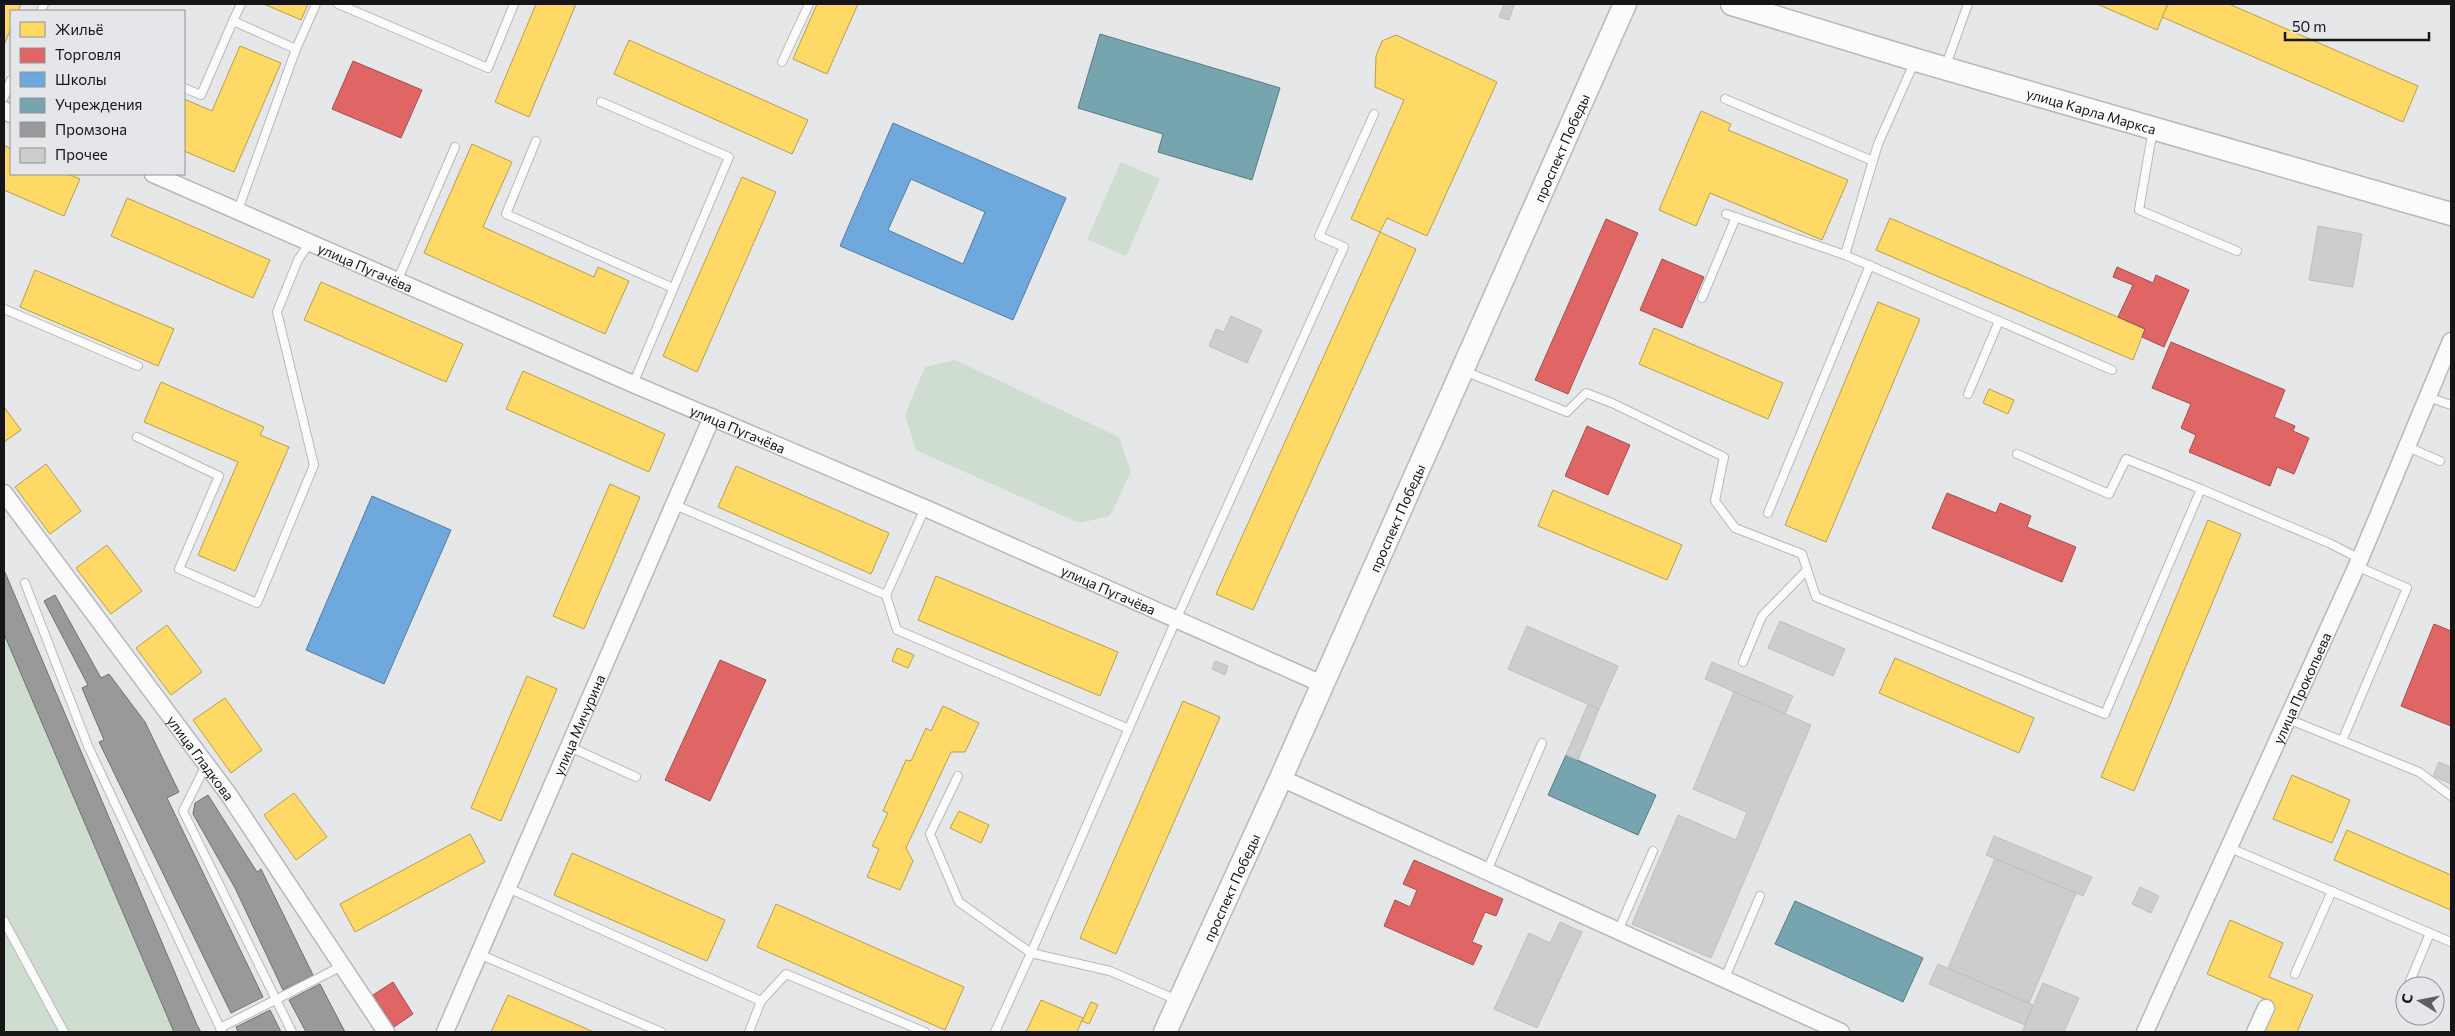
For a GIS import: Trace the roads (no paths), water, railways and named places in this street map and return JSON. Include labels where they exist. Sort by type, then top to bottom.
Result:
[{"type":"street","name":"проспект Победы","points":[[1165,1032],[1282,778],[1461,370],[1625,4]]},
{"type":"street","name":"улица Карла Маркса","points":[[1732,4],[1916,60],[2451,214]]},
{"type":"street","name":"улица Пугачёва","points":[[155,175],[398,279],[633,384],[925,508],[1322,684]]},
{"type":"street","name":"улица Прокопьева","points":[[2145,1032],[2358,563],[2451,341]]},
{"type":"street","name":"улица Мичурина","points":[[445,1032],[712,417]]},
{"type":"street","name":"улица Гладкова","points":[[4,492],[228,795],[386,1032]]},
{"type":"street","points":[[1282,778],[1841,1032]]},
{"type":"street","points":[[2255,1032],[2266,1008]]},
{"type":"lane","points":[[185,88],[201,95],[241,4]]},
{"type":"lane","points":[[238,210],[296,49],[316,4]]},
{"type":"lane","points":[[338,4],[488,68],[514,4]]},
{"type":"lane","points":[[782,62],[810,4]]},
{"type":"lane","points":[[1945,68],[1968,4]]},
{"type":"lane","points":[[234,21],[296,49]]},
{"type":"lane","points":[[1845,255],[1878,144],[1916,60]]},
{"type":"lane","points":[[4,97],[10,82]]},
{"type":"lane","points":[[1725,99],[1873,161]]},
{"type":"lane","points":[[600,102],[730,157],[633,384]]},
{"type":"lane","points":[[994,1032],[1031,953],[1176,620],[1344,247],[1319,236],[1374,114]]},
{"type":"lane","points":[[2154,127],[2139,210],[2236,251]]},
{"type":"lane","points":[[536,141],[506,214],[673,288]]},
{"type":"lane","points":[[398,279],[455,147]]},
{"type":"lane","points":[[1726,214],[1870,265],[2112,370]]},
{"type":"lane","points":[[1702,298],[1736,217]]},
{"type":"lane","points":[[137,437],[219,476],[179,569],[257,602],[314,464],[277,312],[298,260],[311,241]]},
{"type":"lane","points":[[1768,513],[1870,265]]},
{"type":"lane","points":[[4,309],[138,366]]},
{"type":"lane","points":[[1968,394],[1999,321]]},
{"type":"lane","points":[[1461,370],[1567,412],[1586,393],[1612,403],[1724,457],[1715,501],[1735,528],[1802,554],[1816,597],[2104,714],[2201,489]]},
{"type":"lane","points":[[2428,397],[2451,405]]},
{"type":"lane","points":[[2408,447],[2440,461]]},
{"type":"lane","points":[[2017,454],[2109,494],[2126,459],[2331,544],[2358,563],[2407,588],[2342,742]]},
{"type":"lane","points":[[675,505],[886,595]]},
{"type":"lane","points":[[925,508],[886,595],[896,630],[1129,729]]},
{"type":"lane","points":[[1743,662],[1762,616],[1807,570]]},
{"type":"lane","points":[[25,583],[88,746],[221,1030],[342,966]]},
{"type":"lane","points":[[2288,720],[2419,772],[2451,796]]},
{"type":"lane","points":[[1487,871],[1542,744]]},
{"type":"lane","points":[[570,747],[636,777]]},
{"type":"lane","points":[[206,765],[183,810],[292,1032]]},
{"type":"lane","points":[[958,776],[930,834],[959,902],[1031,953],[1110,971],[1179,1000]]},
{"type":"lane","points":[[2230,848],[2451,942]]},
{"type":"lane","points":[[1618,932],[1653,851]]},
{"type":"lane","points":[[508,888],[761,1001]]},
{"type":"lane","points":[[2295,974],[2332,891]]},
{"type":"lane","points":[[1724,980],[1760,896]]},
{"type":"lane","points":[[4,921],[64,1032]]},
{"type":"lane","points":[[2412,976],[2430,933]]},
{"type":"lane","points":[[480,954],[661,1032]]},
{"type":"lane","points":[[749,1032],[761,1001],[786,974],[925,1032]]}]
